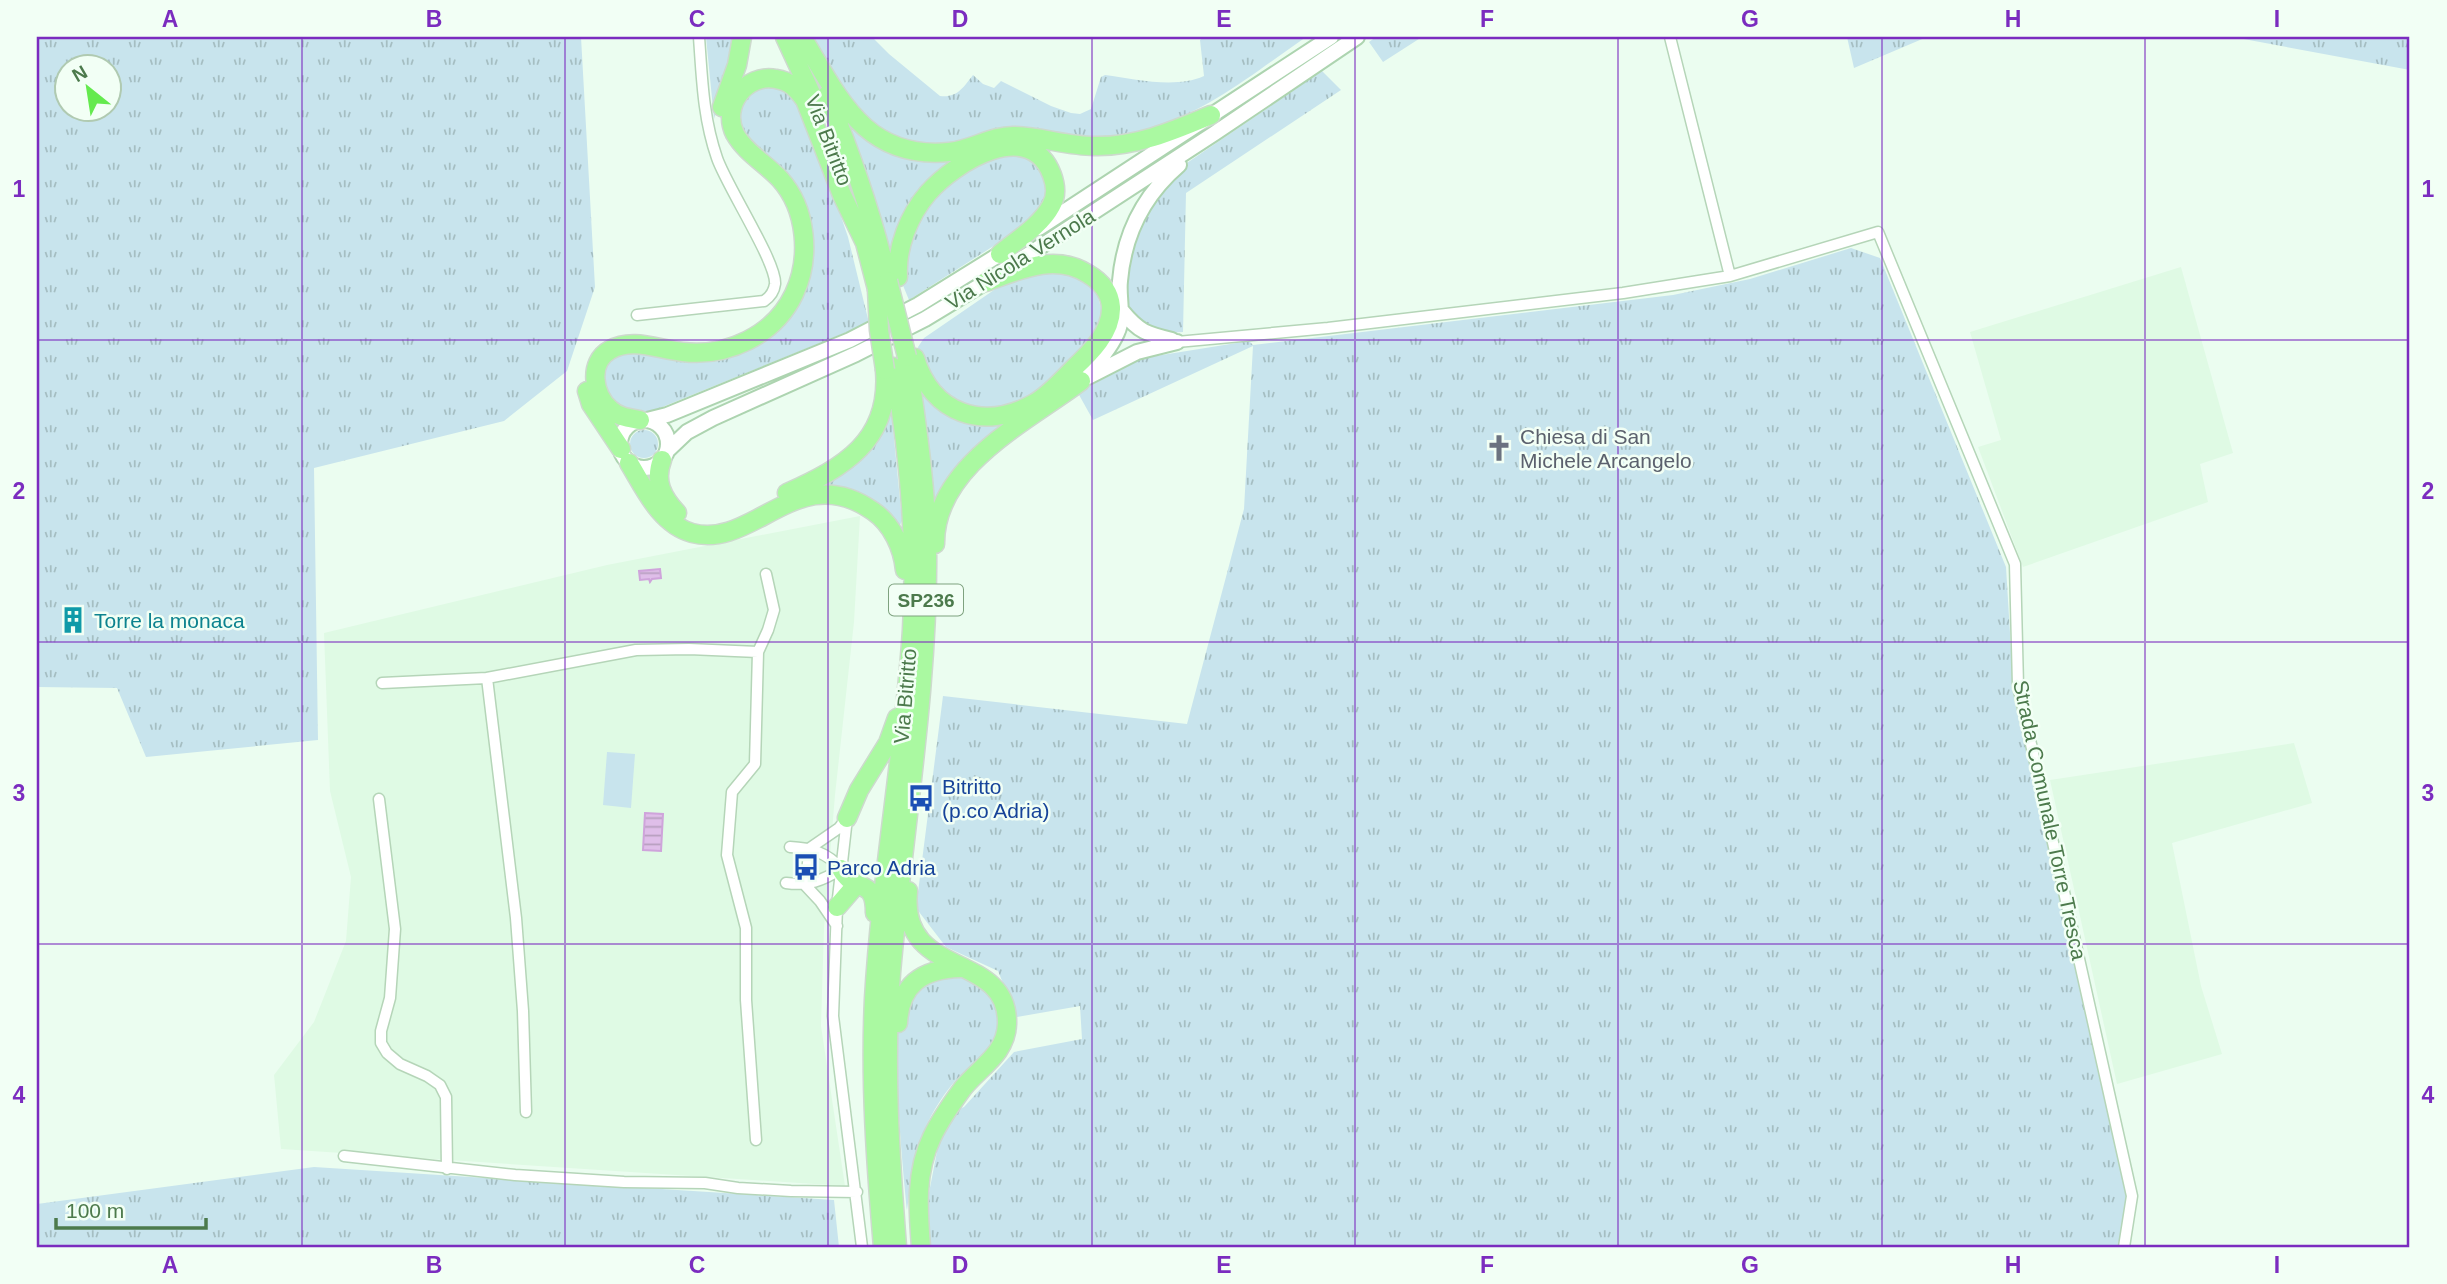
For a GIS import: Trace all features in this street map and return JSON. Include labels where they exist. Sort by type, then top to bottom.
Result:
[{"type":"highway","points":[[742,37],[737,65],[720,117],[723,132],[737,153],[771,184],[787,208],[794,238],[793,267],[781,300],[764,318],[736,336],[717,341],[669,341],[643,334],[629,334],[604,343],[587,362],[585,376],[592,404],[658,508],[680,528],[706,535],[733,529],[798,499],[818,494],[840,495],[863,504],[878,514],[899,542],[905,567],[905,606],[912,629],[903,651],[900,698],[893,733],[859,790],[847,818]]},
{"type":"highway","name":"Via Bitritto","points":[[785,37],[832,143],[867,247],[888,283],[898,317],[911,508],[912,629],[876,971],[874,1120],[883,1247]]},
{"type":"highway","points":[[802,37],[842,105],[860,125],[877,138],[902,149],[929,153],[951,152],[1007,136],[1047,138],[1093,146],[1119,145],[1151,139],[1211,115]]},
{"type":"highway","name":"Via Bitritto","points":[[802,37],[860,180],[877,233],[920,446],[927,545],[924,656],[889,1001],[889,1108],[898,1247]]},
{"type":"highway","points":[[643,420],[622,417],[610,409],[600,397],[596,383],[596,368],[600,358],[610,350],[625,345],[639,344],[682,352],[720,351],[741,344],[774,322],[789,305],[797,288],[804,248],[801,217],[780,179],[742,144],[730,119],[732,105],[747,85],[772,78],[785,81],[801,94],[817,127],[842,195],[867,247]]},
{"type":"highway","points":[[888,283],[905,233],[927,194],[945,176],[982,153],[1005,146],[1024,147],[1037,154],[1049,166],[1055,181],[1056,196],[1041,219],[1000,254]]},
{"type":"highway","points":[[664,455],[658,471],[658,480],[661,490],[676,513],[698,524],[713,524],[729,520],[823,477],[857,453],[879,418],[885,395],[901,359],[936,397],[954,410],[978,417],[996,417],[1012,414],[1035,404],[1090,353],[1107,328],[1111,309],[1109,294],[1097,279],[1083,271],[1038,263],[986,282]]},
{"type":"highway","points":[[918,720],[930,698],[935,537],[950,493],[970,464],[983,451],[1081,381]]},
{"type":"highway","points":[[905,844],[912,862],[908,900],[912,925],[920,940],[930,951],[997,987],[1007,1024],[1004,1042],[988,1065],[965,1086],[931,1139],[917,1198],[921,1247]]},
{"type":"highway","points":[[841,869],[847,880],[871,891],[875,903],[870,976],[874,1028]]},
{"type":"highway","points":[[837,907],[856,886]]},
{"type":"highway","points":[[894,1190],[898,1128],[899,1010],[903,997],[921,977],[934,971],[963,968]]},
{"type":"main road","name":"Via Nicola Vernola","points":[[664,455],[687,432],[713,418],[856,354],[925,319],[986,282],[1215,133],[1309,60],[1331,37]]},
{"type":"main road","name":"Via Nicola Vernola","points":[[643,420],[667,415],[850,340],[918,305],[1211,115],[1309,60],[1357,37]]},
{"type":"main road","points":[[1081,381],[1117,333],[1122,311],[1120,281],[1123,260],[1128,239],[1142,206],[1173,170],[1215,133]]},
{"type":"main road","points":[[1122,311],[1136,328],[1149,335],[1177,342]]},
{"type":"main road","points":[[1081,381],[1136,352],[1177,342]]},
{"type":"main road","points":[[643,420],[661,427],[668,443],[664,455],[650,467],[636,466],[625,456],[622,434],[632,423],[643,420]]},
{"type":"street","points":[[637,315],[764,301],[771,296],[775,282],[769,262],[718,160],[704,112],[699,37]]},
{"type":"street","points":[[1177,342],[1623,293],[1730,276],[1671,37]]},
{"type":"street","name":"Strada Comunale Torre Tresca","points":[[1730,276],[1878,232],[2015,564],[2018,686],[2132,1196],[2124,1247]]},
{"type":"street","points":[[756,1140],[746,1000],[746,928],[727,855],[732,792],[755,764],[758,652],[774,610],[766,574]]},
{"type":"street","points":[[382,683],[487,678],[636,650],[758,652]]},
{"type":"street","points":[[487,678],[516,918],[523,1011],[526,1112]]},
{"type":"street","points":[[379,799],[395,929],[390,998],[381,1031],[381,1043],[387,1053],[400,1064],[440,1085],[446,1097],[447,1169]]},
{"type":"street","points":[[805,886],[810,848],[839,828],[847,818]]},
{"type":"street","points":[[847,818],[837,907],[833,1016],[862,1247]]},
{"type":"street","points":[[790,847],[810,848],[835,861],[841,869]]},
{"type":"street","points":[[786,883],[805,886],[827,878],[841,869]]},
{"type":"street","points":[[805,886],[820,901],[837,926]]},
{"type":"street","points":[[344,1156],[447,1169],[624,1182],[705,1183],[738,1188],[857,1192]]},
{"type":"shaded area","points":[[2181,267],[2233,453],[2200,464],[2208,502],[2023,567],[1978,447],[2001,440],[1970,332]]},
{"type":"shaded area","points":[[860,516],[854,622],[824,928],[821,1026],[845,1186],[281,1149],[274,1075],[314,1022],[346,941],[351,877],[330,791],[324,633],[607,565]]},
{"type":"shaded area","points":[[660,569],[661,578],[652,579],[650,582],[649,579],[640,580],[639,571]]},
{"type":"shaded area","points":[[2294,743],[2312,803],[2172,843],[2201,986],[2222,1054],[2117,1084],[2050,780]]},
{"type":"shaded area","points":[[645,813],[663,814],[661,851],[643,850]]},
{"type":"green space","points":[[37,37],[581,37],[595,287],[567,371],[504,421],[314,468],[318,740],[146,757],[117,688],[37,687]]},
{"type":"green space","points":[[706,37],[738,37],[714,119]]},
{"type":"green space","points":[[806,37],[872,37],[940,96],[955,94],[973,75],[983,84],[994,88],[1001,81],[1051,106],[1080,114],[1091,109],[1101,77],[1105,75],[1168,82],[1193,80],[1204,76],[1200,40],[1203,37],[1306,37],[1216,99],[1157,126],[1154,132],[941,149],[875,137]]},
{"type":"green space","points":[[1376,37],[1422,37],[1383,62],[1369,42]]},
{"type":"green space","points":[[1847,37],[1927,37],[1854,68]]},
{"type":"green space","points":[[2233,37],[2410,37],[2410,70]]},
{"type":"green space","points":[[1322,71],[1341,90],[1186,193],[1183,332],[1148,330],[1130,313],[1127,303],[1126,260],[1139,220],[1181,167]]},
{"type":"green space","points":[[757,84],[789,86],[806,114],[848,237],[869,323],[650,412],[641,414],[622,411],[604,390],[604,363],[618,351],[702,357],[786,314],[807,224],[748,144],[735,110]]},
{"type":"green space","points":[[847,120],[952,159],[940,173],[893,254],[884,234]]},
{"type":"green space","points":[[1029,153],[1048,184],[1048,198],[1028,224],[909,300],[897,271],[923,201],[983,156]]},
{"type":"green space","points":[[1851,248],[1880,258],[2006,567],[2014,699],[2087,993],[2127,1173],[2124,1247],[930,1247],[927,1203],[940,1136],[950,1113],[964,1107],[1014,1052],[1082,1039],[1080,1006],[1017,1017],[998,971],[946,947],[916,908],[943,696],[1187,724],[1244,509],[1253,346],[1093,420],[1078,393],[1137,359],[1249,341],[1253,345],[1673,295],[1750,279]]},
{"type":"green space","points":[[1039,271],[1083,276],[1098,297],[1102,311],[1101,323],[1095,337],[1060,376],[1016,408],[965,408],[936,387],[920,358],[918,347],[924,338],[1010,279]]},
{"type":"green space","points":[[921,384],[936,401],[1006,421],[1008,424],[933,512]]},
{"type":"green space","points":[[888,400],[891,407],[902,521],[900,525],[894,526],[814,490]]},
{"type":"green space","points":[[644,430],[654,434],[658,444],[654,454],[644,458],[634,454],[630,444],[634,434]]},
{"type":"green space","points":[[607,752],[635,754],[631,808],[603,805]]},
{"type":"green space","points":[[949,968],[990,991],[998,1010],[999,1026],[992,1043],[949,1089],[927,1124],[915,1160],[907,1210],[898,1098],[899,1009],[907,993]]},
{"type":"green space","points":[[314,1167],[834,1200],[839,1247],[37,1247],[37,1204]]},
{"type":"place","name":"Chiesa di San Michele Arcangelo","points":[[1499,448]]},
{"type":"place","name":"Torre la monaca","points":[[73,620]]},
{"type":"place","name":"Bitritto (p.co Adria)","points":[[921,798]]},
{"type":"place","name":"Parco Adria","points":[[806,867]]}]
